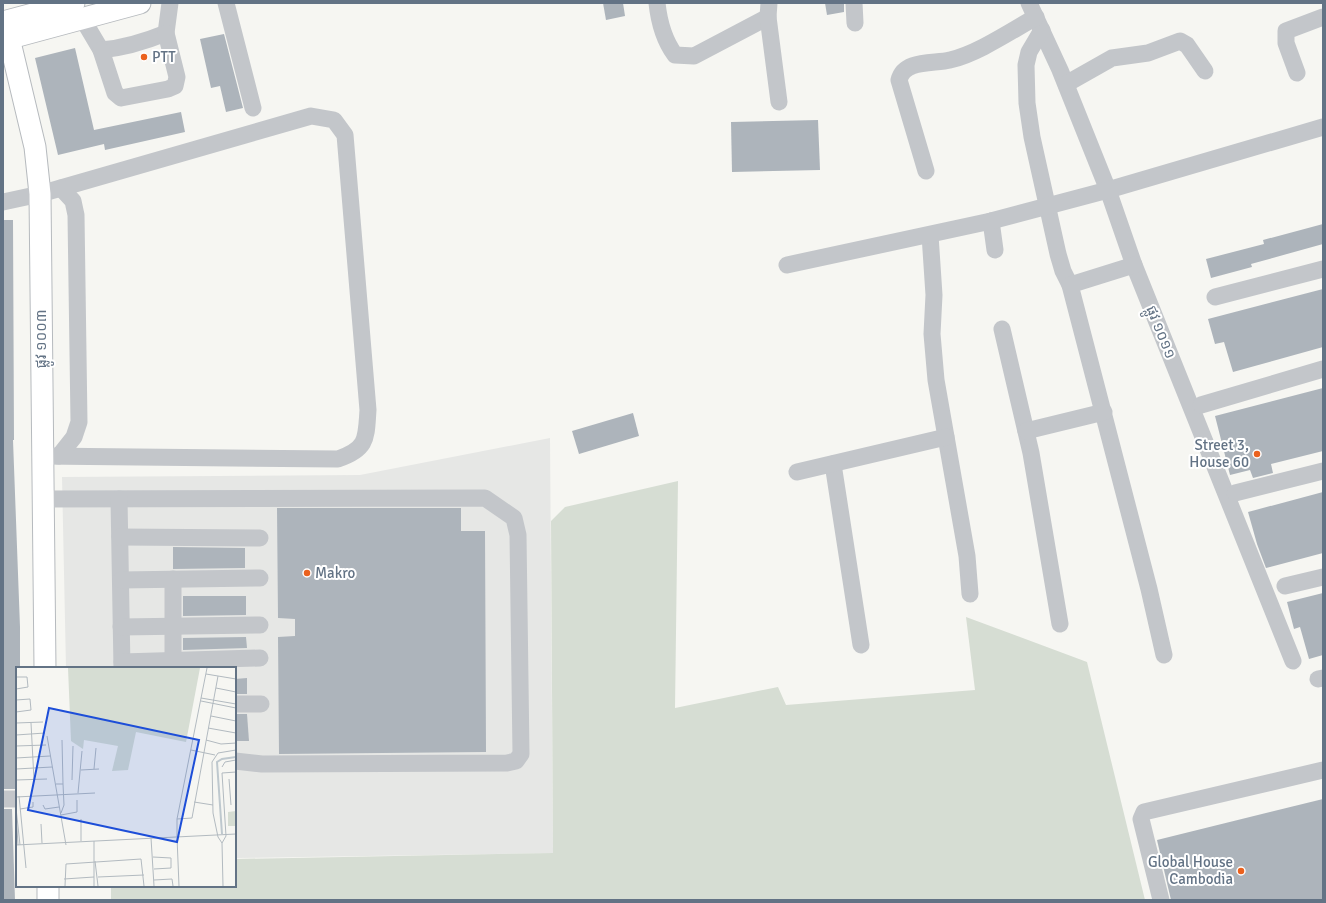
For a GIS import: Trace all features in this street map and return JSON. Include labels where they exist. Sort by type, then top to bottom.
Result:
[{"type":"main road","points":[[4,28],[71,7],[140,3]]},
{"type":"main road","name":"ផ្លូវ ១០០៣","points":[[4,28],[35,147],[40,194],[51,456],[42,499],[45,667]]},
{"type":"main road","points":[[48,887],[48,900]]},
{"type":"street","points":[[71,7],[101,50],[115,93],[121,98],[168,89],[175,86],[177,78],[166,33],[170,3]]},
{"type":"street","points":[[226,3],[253,108]]},
{"type":"street","points":[[657,3],[661,28],[669,47],[675,55],[694,56],[769,10],[779,102]]},
{"type":"street","points":[[854,3],[855,23]]},
{"type":"street","points":[[926,171],[899,80],[904,70],[913,65],[951,60],[964,55],[1036,17]]},
{"type":"street","points":[[1036,17],[1026,65],[1027,103],[1032,137],[1049,206],[1058,254],[1063,271],[1070,285],[1104,412],[1164,655]]},
{"type":"street","name":"ផ្លូវ ១០១១","points":[[1036,17],[1066,84],[1108,190],[1134,265],[1293,662]]},
{"type":"street","points":[[1297,74],[1286,43],[1286,32],[1323,17]]},
{"type":"street","points":[[101,50],[139,44],[166,33]]},
{"type":"street","points":[[1066,84],[1112,58],[1148,53],[1180,41],[1186,45],[1206,70]]},
{"type":"street","points":[[3,202],[40,194],[311,116],[334,120],[345,135],[368,410],[365,439],[353,454],[338,459],[51,456]]},
{"type":"street","points":[[787,265],[991,221],[1108,190],[1323,127]]},
{"type":"street","points":[[51,456],[74,438],[79,422],[76,215],[73,201],[61,188]]},
{"type":"street","points":[[991,221],[995,250]]},
{"type":"street","points":[[930,235],[934,295],[932,334],[936,380],[967,556],[970,594]]},
{"type":"street","points":[[1070,285],[1134,265]]},
{"type":"street","points":[[1215,297],[1323,269]]},
{"type":"street","points":[[1002,329],[1026,431],[1060,624]]},
{"type":"street","points":[[1201,405],[1323,369]]},
{"type":"street","points":[[1026,431],[1104,412]]},
{"type":"street","points":[[797,472],[946,437]]},
{"type":"street","points":[[833,464],[861,645]]},
{"type":"street","points":[[1234,493],[1323,471]]},
{"type":"street","points":[[42,499],[485,498],[514,518],[518,535],[521,754],[516,761],[507,763],[262,764],[236,761]]},
{"type":"street","points":[[119,499],[122,665],[173,664],[260,658]]},
{"type":"street","points":[[120,538],[260,538]]},
{"type":"street","points":[[1285,586],[1323,577]]},
{"type":"street","points":[[121,580],[260,578]]},
{"type":"street","points":[[173,580],[173,664]]},
{"type":"street","points":[[121,627],[260,625]]},
{"type":"street","points":[[236,704],[261,704]]},
{"type":"street","points":[[236,772],[262,764]]},
{"type":"street","points":[[1161,900],[1141,819],[1144,812],[1323,770]]},
{"type":"street","points":[[3,799],[16,799]]},
{"type":"shaded area","name":"Makro","points":[[550,438],[553,853],[236,858],[236,667],[66,667],[62,477],[360,475]]},
{"type":"shaded area","points":[[678,481],[675,708],[778,687],[786,705],[975,690],[966,617],[1087,662],[1145,900],[111,900],[111,887],[236,887],[236,859],[553,853],[551,521],[565,507]]},
{"type":"building","points":[[603,3],[623,3],[625,16],[606,20]]},
{"type":"building","points":[[825,3],[844,3],[844,12],[827,15]]},
{"type":"building","points":[[224,34],[243,108],[226,112],[220,86],[211,88],[200,39]]},
{"type":"building","points":[[75,48],[94,130],[181,112],[185,132],[105,150],[104,144],[58,155],[35,58]]},
{"type":"building","points":[[818,120],[820,170],[732,172],[731,122]]},
{"type":"building","points":[[3,220],[13,220],[13,440],[20,627],[20,667],[16,667],[16,789],[3,789]]},
{"type":"building","points":[[1323,224],[1323,244],[1251,264],[1252,267],[1211,278],[1206,259],[1264,244],[1263,240]]},
{"type":"building","points":[[1323,289],[1323,347],[1233,372],[1224,342],[1215,344],[1208,319]]},
{"type":"building","points":[[1323,388],[1323,451],[1271,464],[1273,473],[1253,478],[1250,470],[1230,475],[1215,416]]},
{"type":"building","points":[[633,413],[639,436],[579,454],[572,431]]},
{"type":"building","points":[[1323,492],[1323,553],[1266,568],[1257,544],[1248,512]]},
{"type":"building","points":[[277,508],[461,508],[461,531],[485,531],[486,752],[279,754],[278,637],[295,636],[295,619],[278,618]]},
{"type":"building","points":[[173,547],[245,548],[245,568],[173,569]]},
{"type":"building","points":[[1323,593],[1323,655],[1309,659],[1300,627],[1294,629],[1287,602]]},
{"type":"building","points":[[183,596],[246,596],[246,615],[183,616]]},
{"type":"building","points":[[246,637],[247,648],[183,650],[183,638]]},
{"type":"building","points":[[247,678],[247,694],[236,694],[236,679]]},
{"type":"building","points":[[236,714],[247,714],[249,741],[236,741]]},
{"type":"building","name":"Global House Cambodia","points":[[1323,799],[1323,900],[1171,900],[1157,840]]},
{"type":"building","points":[[3,809],[12,809],[15,900],[3,900]]},
{"type":"place","name":"PTT","points":[[144,57]]},
{"type":"place","name":"Street 3, House 60","points":[[1257,454]]},
{"type":"place","name":"Makro","points":[[307,573]]},
{"type":"place","name":"Global House Cambodia","points":[[1241,871]]}]
